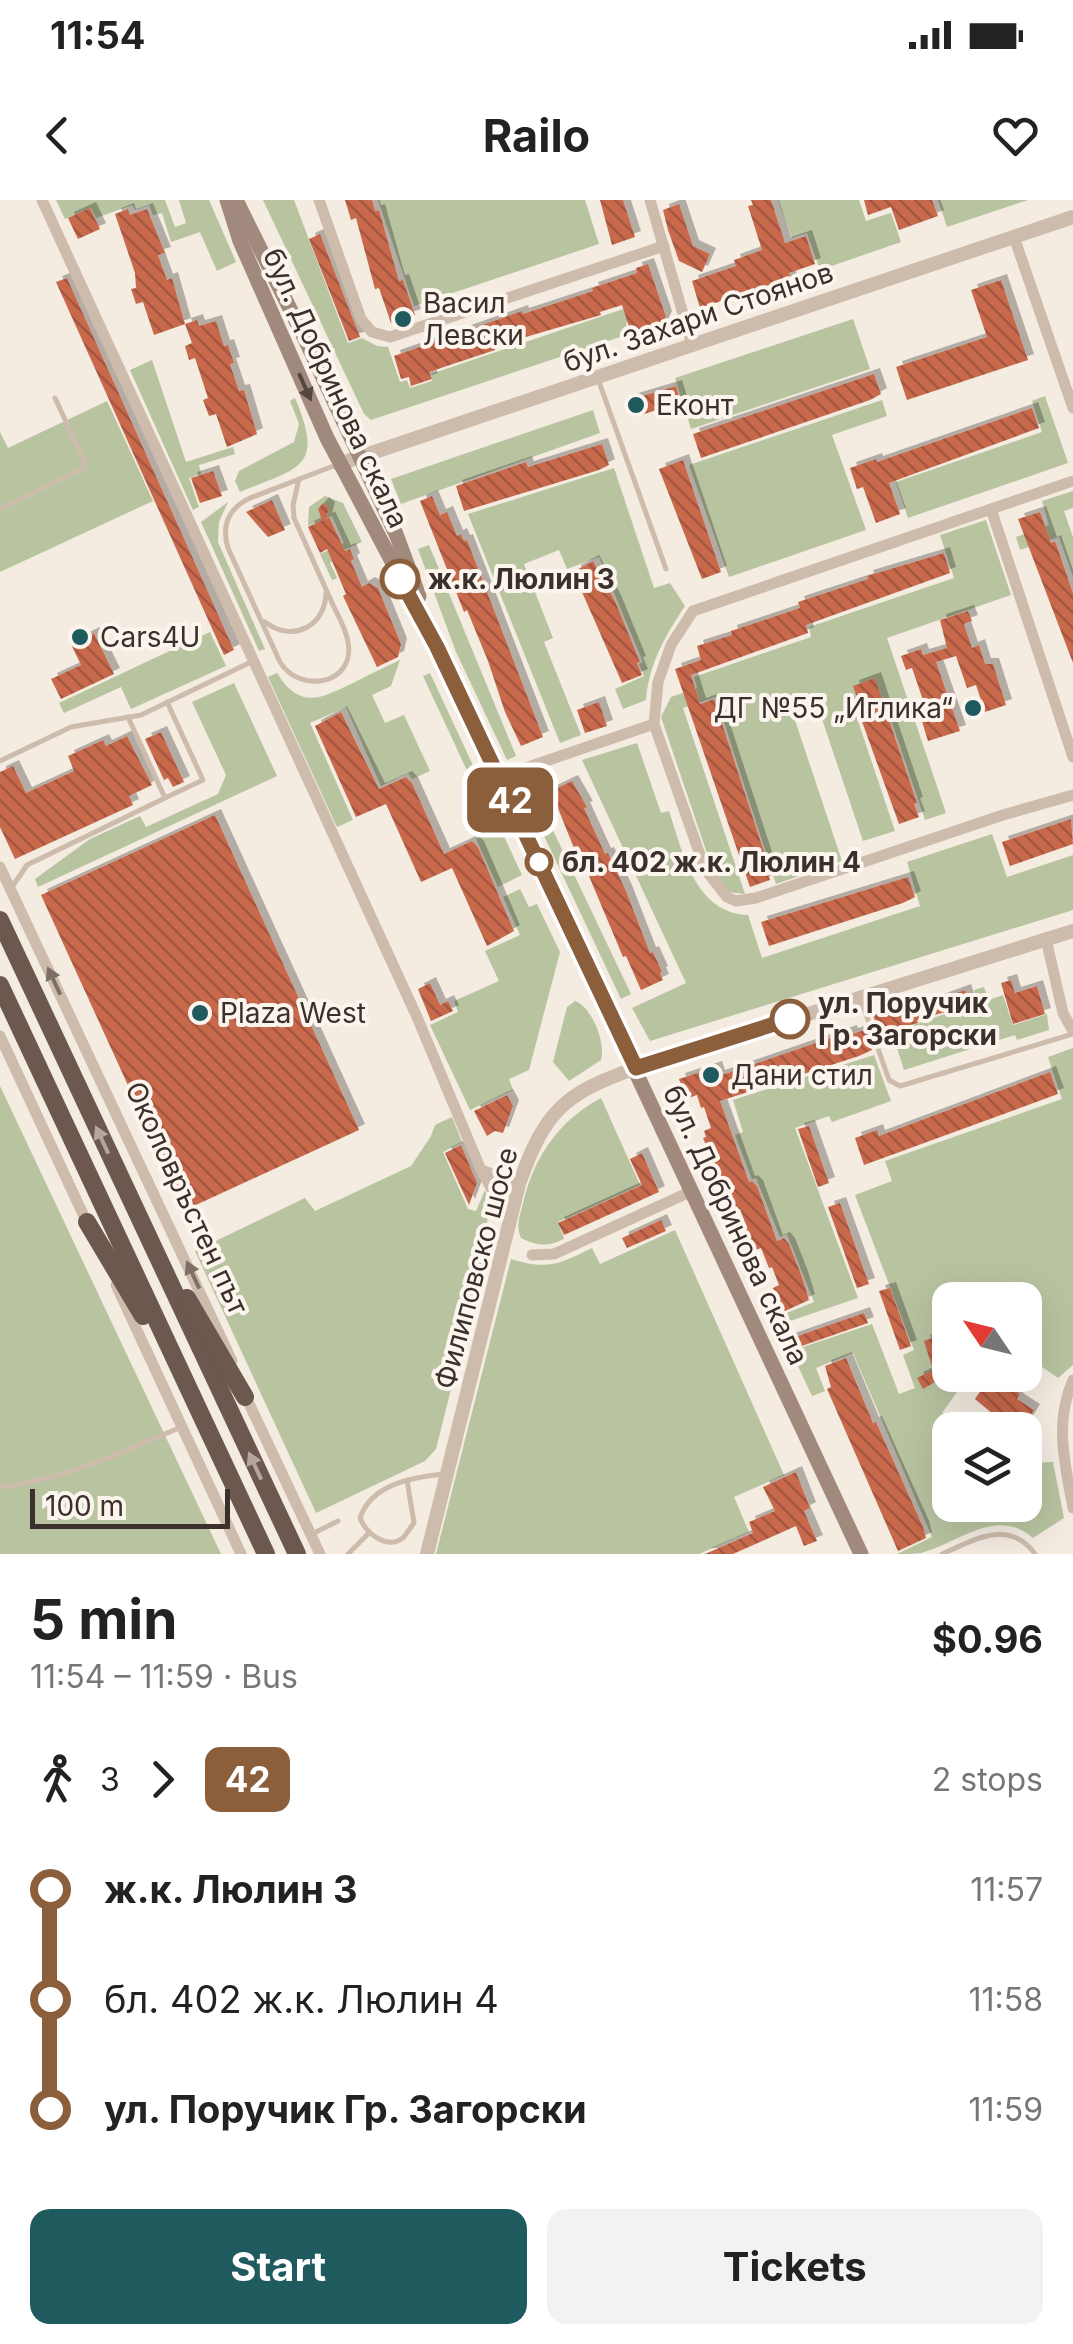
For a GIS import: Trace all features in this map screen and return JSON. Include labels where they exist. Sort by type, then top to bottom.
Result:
[{"type":"highway","name":"Околовръстен път","points":[[0,920],[297,1554]]},
{"type":"highway","points":[[0,985],[266,1554]]},
{"type":"highway","points":[[130,1201],[245,1396]]},
{"type":"highway","points":[[87,1222],[201,1414]]},
{"type":"main road","name":"бул. Добринова скала","points":[[228,200],[240,241],[339,464],[437,647],[861,1554]]},
{"type":"main road","name":"бул. Добринова скала","points":[[236,200],[396,534],[437,647]]},
{"type":"street","points":[[42,200],[417,1017],[481,1170],[499,1202],[514,1208]]},
{"type":"street","points":[[319,200],[362,319],[380,336],[401,335],[664,246]]},
{"type":"street","points":[[650,200],[692,345]]},
{"type":"street","name":"бул. Захари Стоянов","points":[[339,464],[1073,217]]},
{"type":"street","points":[[1014,237],[1073,408]]},
{"type":"street","points":[[1073,481],[693,612],[671,645],[664,664],[654,724],[699,857],[720,890],[736,900],[756,898],[1004,814],[1073,795]]},
{"type":"street","points":[[991,510],[1073,757]]},
{"type":"street","points":[[499,778],[654,724]]},
{"type":"street","name":"Околовръстен път","points":[[0,867],[226,1345],[245,1396],[320,1554]]},
{"type":"street","name":"Филиповско шосе","points":[[427,1554],[519,1184],[538,1136],[558,1108],[575,1094],[636,1068],[1073,930]]},
{"type":"street","points":[[1046,939],[1063,1013],[1073,1033]]},
{"type":"street","points":[[0,1036],[241,1554]]},
{"type":"street","points":[[481,1170],[519,1184]]},
{"type":"street","points":[[532,1254],[554,1254],[692,1190]]},
{"type":"street","points":[[1073,1380],[1061,1438],[1073,1508]]},
{"type":"lane","points":[[598,377],[666,570]]},
{"type":"lane","points":[[0,508],[84,468],[56,398]]},
{"type":"lane","points":[[300,479],[294,518],[348,640],[344,666],[332,678],[315,684],[290,676],[280,662],[228,548],[227,522],[242,502],[300,479],[339,464]]},
{"type":"lane","points":[[257,612],[275,630],[301,631],[321,616],[326,599],[323,582]]},
{"type":"lane","points":[[0,761],[71,728],[128,717],[167,702],[254,661]]},
{"type":"lane","points":[[10,889],[27,865],[203,780],[167,702]]},
{"type":"lane","points":[[128,717],[165,798]]},
{"type":"lane","points":[[860,997],[889,1080],[900,1086],[1073,1033]]},
{"type":"lane","points":[[0,1487],[35,1484],[76,1472],[182,1427]]},
{"type":"lane","points":[[406,1480],[414,1523],[404,1538],[391,1542],[369,1533],[360,1518],[379,1492],[406,1480],[448,1474]]},
{"type":"lane","points":[[352,1513],[364,1508]]},
{"type":"lane","points":[[311,1535],[338,1521]]},
{"type":"lane","points":[[348,1554],[369,1533]]},
{"type":"lane","points":[[942,1554],[984,1536],[1001,1534],[1017,1536],[1035,1554]]},
{"type":"green space","points":[[56,200],[165,200],[175,227],[186,223],[179,200],[209,200],[236,262],[217,271],[200,232],[171,242],[162,213],[153,215],[149,205],[135,210],[132,205],[96,218],[91,208],[65,219]]},
{"type":"green space","points":[[263,200],[294,200],[348,343],[362,338],[388,347],[400,382],[407,380],[410,388],[432,381],[431,374],[635,305],[640,318],[626,323],[629,334],[371,420],[364,414]]},
{"type":"green space","points":[[378,200],[585,200],[599,244],[414,306]]},
{"type":"green space","points":[[778,200],[859,200],[866,221],[891,213],[901,242],[820,270],[807,233],[792,238]]},
{"type":"green space","points":[[938,200],[1028,200],[947,227]]},
{"type":"green space","points":[[853,319],[870,369],[691,429],[675,378]]},
{"type":"green space","points":[[152,360],[186,462],[233,447],[235,454],[199,465],[201,474],[189,478],[199,507],[193,510],[130,370]]},
{"type":"green space","points":[[1045,396],[1068,463],[908,518],[896,482],[1042,432],[1032,401]]},
{"type":"green space","points":[[295,398],[307,439],[301,462],[278,477],[240,492],[235,481],[239,471],[294,442],[299,424],[290,401]]},
{"type":"green space","points":[[882,400],[887,416],[832,435],[866,530],[729,577],[689,465]]},
{"type":"green space","points":[[107,401],[153,501],[0,572],[0,432],[8,448]]},
{"type":"green space","points":[[593,410],[600,433],[401,504],[391,479]]},
{"type":"green space","points":[[614,468],[654,588],[670,583],[685,606],[659,651],[646,700],[623,709],[615,689],[644,676],[639,664],[643,662],[599,557],[567,569],[559,550],[524,564],[553,638],[544,642],[581,735],[560,743],[468,514]]},
{"type":"green space","points":[[1073,491],[1073,508],[1064,511],[1073,537],[1073,577],[1059,537],[1020,550],[1016,537],[1049,525],[1042,501]]},
{"type":"green space","points":[[325,496],[343,503],[362,542],[333,555],[335,560],[330,563],[337,578],[332,580],[320,554],[344,543],[332,516],[308,526],[309,507]]},
{"type":"green space","points":[[228,502],[219,522],[218,542],[265,649],[259,651],[201,522]]},
{"type":"green space","points":[[986,520],[1011,595],[887,638],[946,813],[925,820],[886,705],[856,715],[895,831],[863,841],[819,710],[794,717],[842,861],[776,884],[716,697],[683,708],[745,894],[728,892],[716,880],[661,717],[671,697],[697,688],[694,677],[811,637],[809,627],[954,578],[940,535]]},
{"type":"green space","points":[[429,545],[516,756],[507,760],[456,652],[418,549]]},
{"type":"green space","points":[[210,632],[226,666],[131,709],[121,687],[64,713],[59,703]]},
{"type":"green space","points":[[400,660],[391,686],[372,695],[385,723],[404,715],[430,771],[412,779],[408,773],[381,786],[346,707],[310,723],[353,820],[337,827],[268,677],[277,673],[295,693],[313,698]]},
{"type":"green space","points":[[430,673],[490,802],[483,805],[423,676]]},
{"type":"green space","points":[[234,683],[277,776],[38,887],[35,879],[90,839],[140,816],[146,827],[218,794],[226,775],[192,702]]},
{"type":"green space","points":[[637,743],[661,813],[669,811],[694,878],[715,904],[748,915],[762,958],[920,906],[907,862],[992,834],[1007,877],[1073,855],[1073,910],[650,1041],[632,1008],[686,983],[582,760]]},
{"type":"green space","points":[[530,782],[631,994],[621,999],[521,787]]},
{"type":"green space","points":[[500,828],[522,875],[498,887],[476,839]]},
{"type":"green space","points":[[520,889],[529,907],[537,904],[560,952],[529,1070],[509,1079],[513,1090],[470,1110],[430,1025],[458,1012],[454,1001],[499,981],[485,951],[520,935],[503,897]]},
{"type":"green space","points":[[984,987],[989,1000],[1003,995],[1013,1025],[1047,1014],[1049,1030],[1017,1040],[1015,1035],[904,1070],[892,1032],[977,1003],[974,990]]},
{"type":"green space","points":[[575,1001],[592,1018],[602,1053],[601,1060],[569,1081],[553,1062],[567,1007]]},
{"type":"green space","points":[[1073,1048],[1073,1365],[1058,1378],[1042,1367],[1042,1282],[932,1282],[932,1392],[957,1392],[943,1412],[932,1412],[932,1522],[1042,1522],[1042,1462],[1053,1462],[1064,1518],[1033,1538],[1005,1525],[991,1526],[921,1553],[897,1554],[932,1537],[853,1353],[816,1368],[825,1391],[812,1396],[791,1351],[872,1324],[899,1394],[915,1388],[903,1355],[914,1350],[855,1195],[892,1181],[885,1161],[1062,1099],[1048,1057]]},
{"type":"green space","points":[[874,1055],[891,1101],[832,1122],[829,1116],[795,1128],[858,1298],[787,1322],[784,1314],[814,1302],[787,1234],[780,1237],[756,1178],[752,1179],[735,1135],[743,1132],[733,1100]]},
{"type":"green space","points":[[0,1086],[221,1554],[0,1554]]},
{"type":"green space","points":[[601,1098],[640,1185],[558,1222],[564,1239],[542,1244],[521,1238],[519,1224],[524,1199],[543,1153],[573,1117]]},
{"type":"green space","points":[[452,1117],[462,1142],[443,1152],[468,1209],[476,1211],[485,1190],[489,1205],[483,1261],[436,1449],[425,1461],[316,1513],[195,1251],[305,1198],[315,1211],[411,1166],[435,1125]]},
{"type":"green space","points":[[675,1230],[784,1475],[734,1497],[749,1532],[699,1554],[436,1554],[511,1259],[552,1264],[592,1248],[600,1264]]},
{"type":"building","points":[[345,200],[372,200],[375,211],[379,210],[399,281],[403,280],[415,315],[391,323],[379,288],[375,289],[356,218],[351,220]]},
{"type":"building","points":[[600,200],[623,200],[635,237],[612,245]]},
{"type":"building","points":[[751,200],[771,200],[785,243],[806,236],[815,264],[789,273],[792,283],[782,286],[781,281],[700,308],[692,281],[736,266],[734,260],[762,250],[748,206],[753,205]]},
{"type":"building","points":[[864,200],[932,200],[938,216],[899,230],[891,207],[868,215]]},
{"type":"building","points":[[679,204],[693,246],[710,254],[702,272],[679,261],[668,230],[663,210]]},
{"type":"building","points":[[90,208],[100,229],[78,239],[68,218]]},
{"type":"building","points":[[128,209],[130,215],[147,209],[165,253],[158,255],[167,280],[172,278],[185,324],[154,335],[143,302],[136,304],[131,289],[136,288],[135,273],[115,214]]},
{"type":"building","points":[[320,234],[360,337],[349,341],[309,239]]},
{"type":"building","points":[[648,264],[666,317],[661,327],[632,336],[622,305],[429,372],[432,379],[411,386],[409,377],[401,379],[394,356],[522,311],[523,314],[593,291],[592,288],[637,273],[636,268]]},
{"type":"building","points":[[67,278],[234,650],[224,655],[56,282]]},
{"type":"building","points":[[1001,280],[1028,360],[907,400],[896,367],[987,337],[971,290]]},
{"type":"building","points":[[197,320],[199,326],[216,321],[224,346],[228,345],[234,363],[230,364],[239,391],[244,390],[257,434],[227,447],[216,414],[209,416],[203,400],[208,398],[195,358],[189,360],[185,346],[192,343],[185,324]]},
{"type":"building","points":[[874,374],[881,394],[870,400],[701,458],[693,434]]},
{"type":"building","points":[[676,386],[681,402],[635,417],[629,400]]},
{"type":"building","points":[[1032,408],[1039,428],[889,483],[900,514],[876,523],[863,487],[857,489],[850,468]]},
{"type":"building","points":[[602,444],[609,465],[599,470],[464,511],[456,486],[526,462],[528,467]]},
{"type":"building","points":[[683,460],[721,572],[702,579],[659,469]]},
{"type":"building","points":[[213,471],[222,496],[200,503],[191,478]]},
{"type":"building","points":[[432,496],[440,515],[447,512],[457,536],[461,534],[467,540],[543,737],[521,746],[420,501]]},
{"type":"building","points":[[272,500],[285,530],[268,537],[246,512]]},
{"type":"building","points":[[323,503],[329,508],[326,519],[329,517],[345,551],[350,549],[362,587],[369,583],[378,588],[401,644],[398,657],[377,667],[343,596],[346,594],[327,549],[320,553],[308,527],[322,520],[318,509]]},
{"type":"building","points":[[1040,512],[1073,593],[1073,663],[1018,519]]},
{"type":"building","points":[[944,553],[950,573],[806,625],[808,633],[691,675],[700,704],[714,699],[769,867],[766,868],[770,880],[750,887],[675,669],[701,660],[697,646],[800,608],[798,602]]},
{"type":"building","points":[[593,561],[615,601],[640,662],[637,663],[642,675],[622,683],[575,571]]},
{"type":"building","points":[[968,611],[972,621],[964,624],[972,648],[979,645],[985,664],[993,664],[1006,705],[985,712],[976,685],[967,688],[956,656],[936,662],[960,731],[928,741],[917,705],[924,703],[912,668],[906,670],[901,656],[921,649],[923,655],[947,648],[940,620]]},
{"type":"building","points":[[94,633],[114,674],[61,699],[51,679],[81,665],[71,644]]},
{"type":"building","points":[[875,678],[917,803],[914,804],[919,817],[899,824],[853,686]]},
{"type":"building","points":[[599,702],[607,726],[585,733],[577,710]]},
{"type":"building","points":[[341,712],[379,789],[406,777],[412,783],[444,854],[472,841],[478,847],[514,931],[487,946],[452,868],[421,882],[386,804],[356,817],[315,726]]},
{"type":"building","points":[[161,732],[184,782],[173,787],[168,778],[164,780],[145,739]]},
{"type":"building","points":[[127,736],[152,785],[129,796],[133,805],[15,859],[0,827],[0,772],[13,766],[26,793],[74,771],[68,756],[103,740],[106,746]]},
{"type":"building","points":[[572,781],[662,972],[663,980],[641,990],[581,857],[578,858],[551,791]]},
{"type":"building","name":"Plaza West","points":[[215,815],[359,1130],[185,1210],[41,895]]},
{"type":"building","points":[[1071,819],[1073,844],[1010,866],[1002,842]]},
{"type":"building","points":[[908,877],[915,897],[903,903],[769,946],[761,922]]},
{"type":"building","points":[[1011,980],[1015,993],[1037,986],[1045,1014],[1013,1024],[1001,983]]},
{"type":"building","points":[[430,983],[440,1005],[448,1001],[453,1011],[431,1021],[418,989]]},
{"type":"building","points":[[965,990],[970,1005],[917,1020],[918,1023],[896,1029],[897,1033],[881,1039],[873,1015],[915,1003],[916,1008]]},
{"type":"building","points":[[865,1030],[872,1050],[720,1101],[749,1182],[757,1186],[777,1241],[784,1238],[789,1244],[809,1300],[783,1312],[773,1288],[779,1285],[772,1267],[769,1268],[761,1248],[750,1252],[740,1209],[737,1210],[729,1190],[722,1193],[703,1138],[704,1131],[711,1128],[704,1107],[701,1108],[697,1095],[686,1099],[679,1079],[716,1067],[719,1076],[851,1031],[852,1034]]},
{"type":"building","points":[[1050,1072],[1058,1094],[864,1165],[855,1138],[877,1130],[879,1136]]},
{"type":"building","points":[[507,1095],[513,1106],[503,1133],[495,1131],[487,1136],[474,1111]]},
{"type":"building","points":[[809,1126],[829,1183],[818,1187],[798,1129]]},
{"type":"building","points":[[461,1145],[477,1183],[469,1205],[445,1153]]},
{"type":"building","points":[[642,1153],[659,1192],[564,1235],[558,1223],[642,1185],[630,1159]]},
{"type":"building","points":[[840,1203],[869,1284],[857,1288],[828,1207]]},
{"type":"building","points":[[661,1220],[666,1231],[627,1248],[622,1238]]},
{"type":"building","points":[[890,1288],[911,1346],[900,1350],[879,1291]]},
{"type":"building","points":[[864,1313],[868,1323],[793,1349],[789,1339]]},
{"type":"building","points":[[932,1338],[932,1367],[924,1341]]},
{"type":"building","points":[[846,1358],[926,1538],[898,1551],[827,1389],[831,1387],[825,1366]]},
{"type":"building","points":[[932,1370],[932,1384],[923,1389],[917,1378]]},
{"type":"building","points":[[980,1392],[1018,1392],[1017,1399],[1034,1410],[990,1412],[975,1399]]},
{"type":"building","points":[[796,1472],[810,1508],[804,1511],[817,1541],[804,1546],[796,1526],[733,1554],[705,1554],[753,1533],[749,1522],[775,1511],[763,1487]]},
{"type":"bus line","name":"42","points":[[400,579],[437,647],[636,1068],[790,1019]]},
{"type":"place","name":"Васил Левски","points":[[403,319]]},
{"type":"place","name":"Еконт","points":[[636,405]]},
{"type":"place","name":"ж.к. Люлин 3","points":[[400,579]]},
{"type":"place","name":"Cars4U","points":[[80,637]]},
{"type":"place","name":"ДГ №55 „Иглика“","points":[[973,708]]},
{"type":"place","name":"бл. 402 ж.к. Люлин 4","points":[[539,862]]},
{"type":"place","name":"Plaza West","points":[[200,1013]]},
{"type":"place","name":"ул. Поручик Гр. Загорски","points":[[790,1019]]},
{"type":"place","name":"Дани стил","points":[[711,1075]]}]
